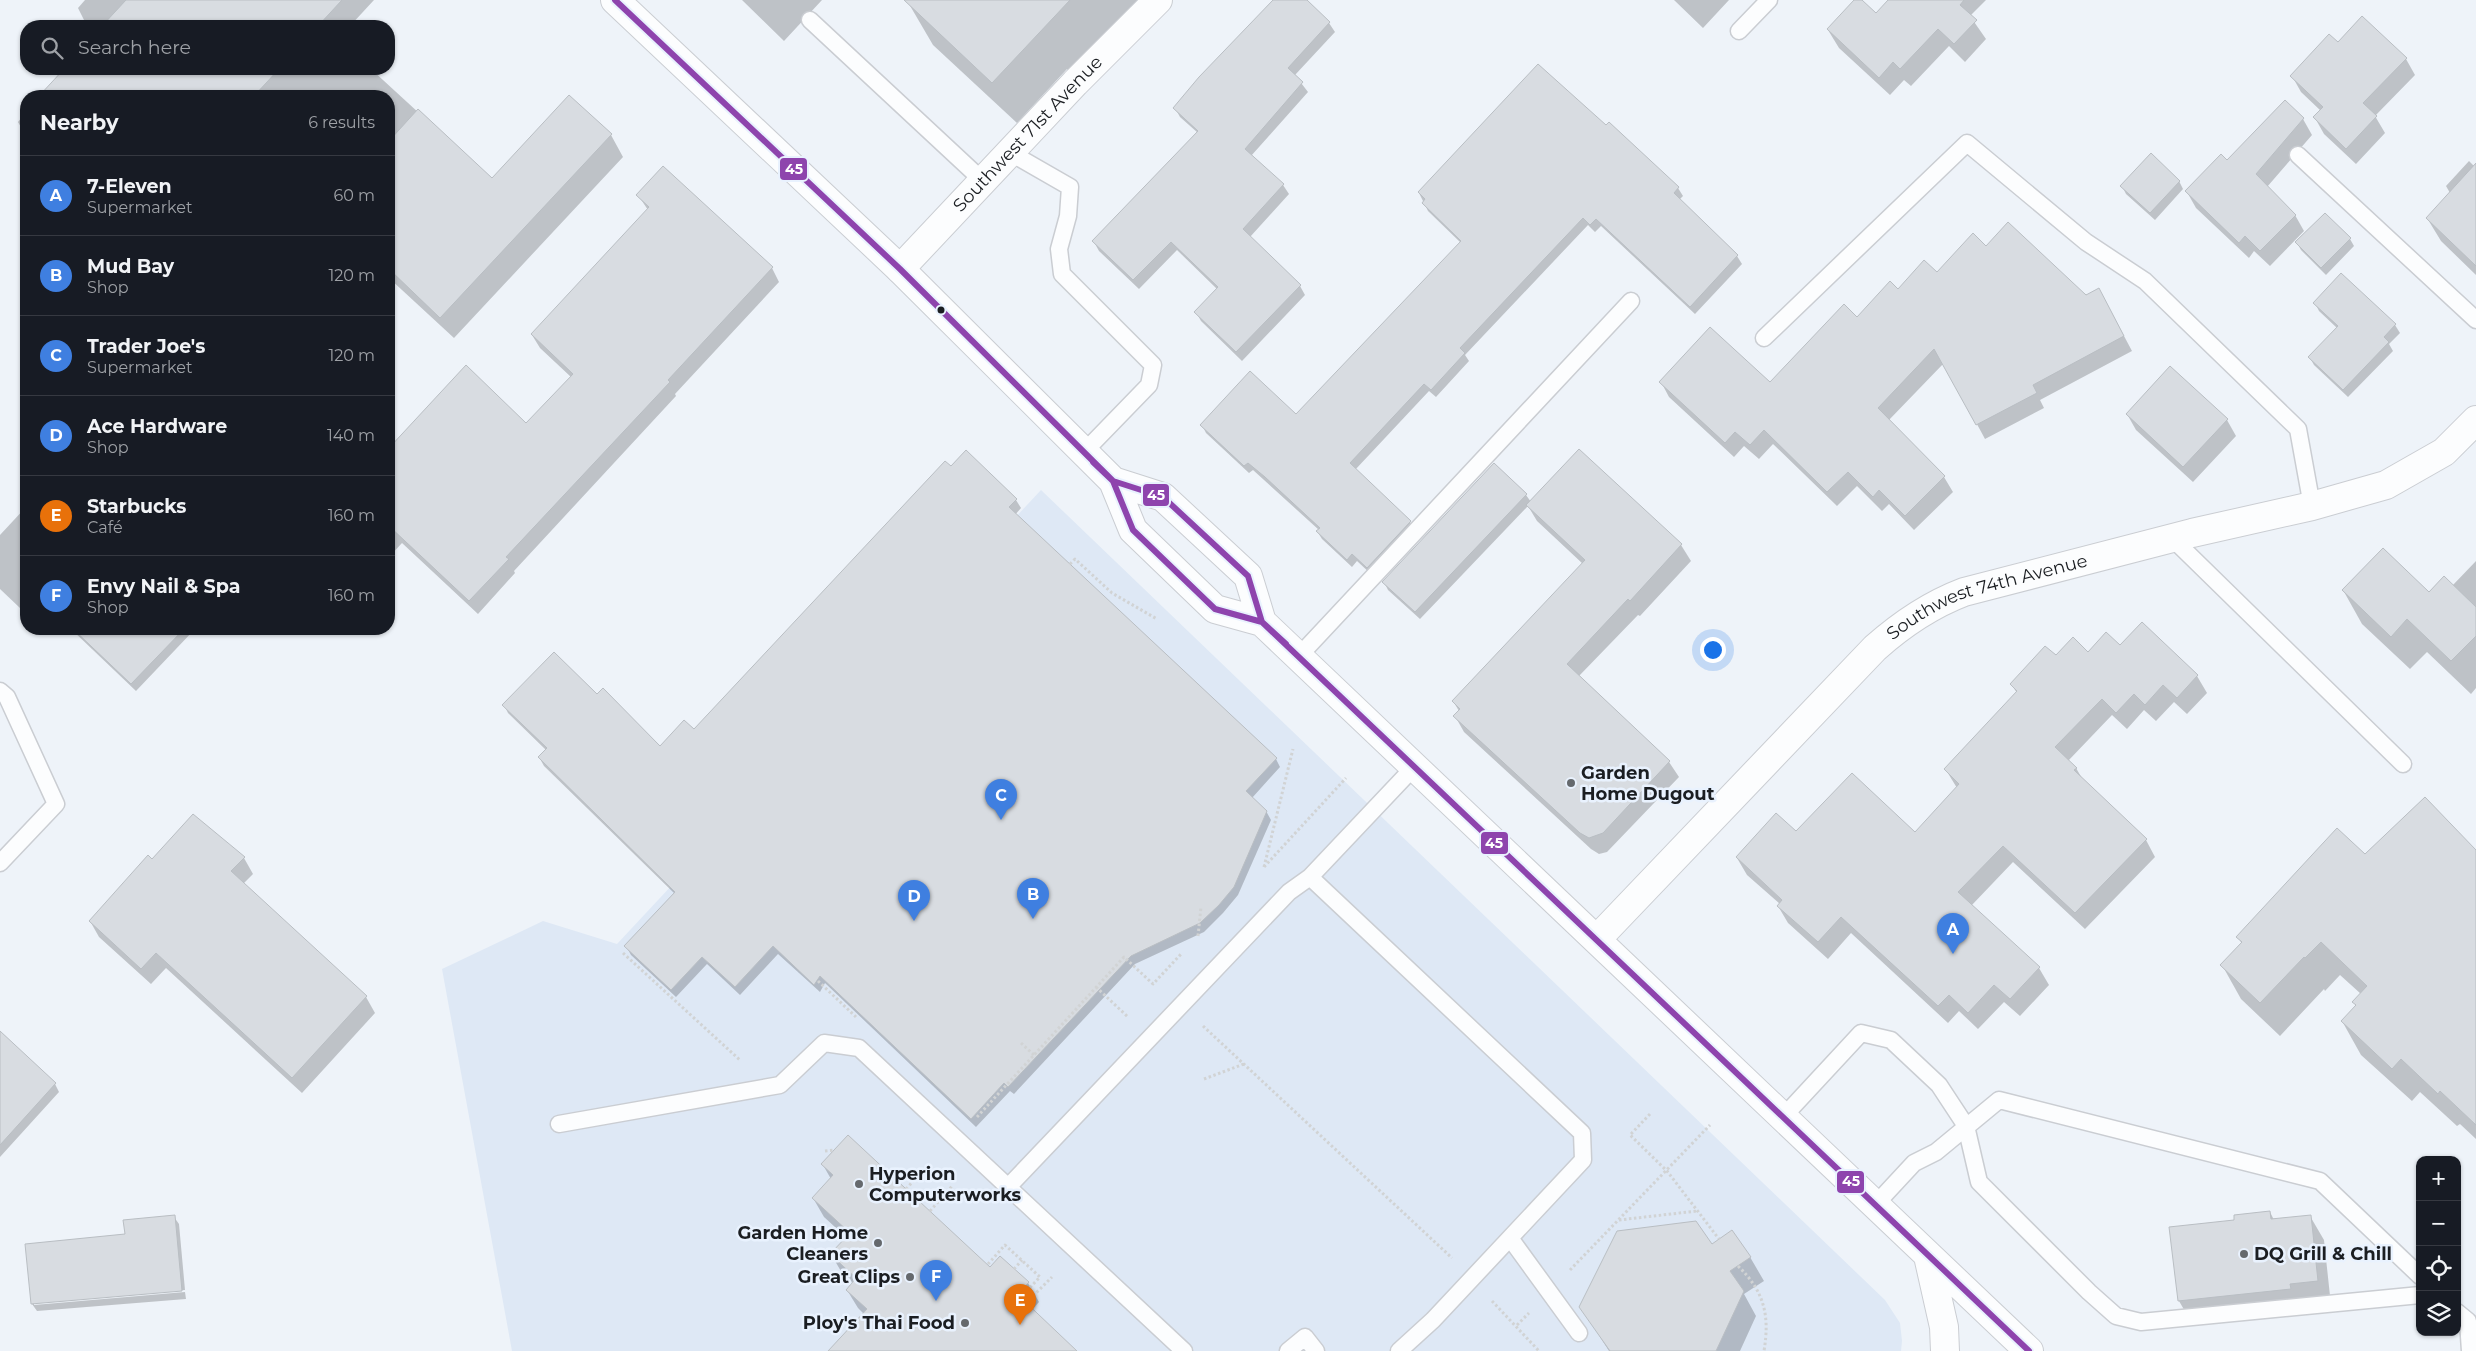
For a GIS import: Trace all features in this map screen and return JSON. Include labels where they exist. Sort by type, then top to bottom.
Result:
[{"type":"main road","points":[[615,0],[900,269],[1113,481],[1133,530],[1215,609],[1262,622],[2029,1351]]},
{"type":"main road","name":"Southwest 71st Avenue","points":[[900,269],[1009,152],[1158,0]]},
{"type":"main road","name":"Southwest 74th Avenue","points":[[1597,939],[1843,681],[1898,627],[1940,601],[1964,592],[2173,539],[2192,532],[2312,506],[2386,485],[2403,478],[2444,452],[2476,420]]},
{"type":"main road","points":[[1113,481],[1163,496],[1242,570],[1248,576],[1262,622]]},
{"type":"main road","points":[[1928,1256],[1944,1327],[1945,1351]]},
{"type":"lane","points":[[1739,31],[1768,0]]},
{"type":"lane","points":[[810,20],[983,181]]},
{"type":"lane","points":[[1764,338],[1967,143],[2086,242],[2145,281],[2298,429],[2312,506]]},
{"type":"lane","points":[[1009,152],[1070,187],[1068,216],[1060,249],[1062,274],[1153,365],[1149,385],[1084,452]]},
{"type":"lane","points":[[2298,155],[2476,320]]},
{"type":"lane","points":[[1299,656],[1631,301]]},
{"type":"lane","points":[[2173,539],[2403,764]]},
{"type":"lane","points":[[0,691],[6,697],[56,804],[0,863]]},
{"type":"lane","points":[[1008,1186],[1289,892],[1310,878],[1415,766]]},
{"type":"lane","points":[[1310,878],[1582,1133],[1583,1160],[1433,1320],[1399,1351]]},
{"type":"lane","points":[[1783,1117],[1861,1033],[1891,1040],[1939,1085],[1966,1126],[1979,1182],[2116,1316],[2141,1322],[2416,1295]]},
{"type":"lane","points":[[559,1124],[780,1084],[824,1043],[859,1048],[1184,1351]]},
{"type":"lane","points":[[1875,1205],[1914,1163],[1936,1152],[1999,1100],[2320,1181],[2416,1272]]},
{"type":"lane","points":[[1510,1238],[1579,1333]]},
{"type":"lane","points":[[2461,1315],[2468,1321],[2470,1351]]},
{"type":"lane","points":[[1288,1351],[1305,1337],[1316,1351]]},
{"type":"path","points":[[1070,564],[1075,559],[1112,594],[1156,619]]},
{"type":"path","points":[[1293,749],[1264,867],[1346,778]]},
{"type":"path","points":[[1198,936],[1201,906]]},
{"type":"path","points":[[623,953],[748,1068]]},
{"type":"path","points":[[970,1124],[1124,957],[1153,984],[1182,953]]},
{"type":"path","points":[[818,981],[857,1018]]},
{"type":"path","points":[[1096,988],[1128,1017]]},
{"type":"path","points":[[1203,1026],[1454,1260]]},
{"type":"path","points":[[1021,1043],[1034,1055]]},
{"type":"path","points":[[1204,1079],[1244,1064]]},
{"type":"path","points":[[1650,1114],[1630,1135],[1667,1170],[1719,1239]]},
{"type":"path","points":[[1567,1273],[1710,1125]]},
{"type":"path","points":[[825,1151],[834,1150]]},
{"type":"path","points":[[906,1188],[928,1165]]},
{"type":"path","points":[[930,1211],[953,1186]]},
{"type":"path","points":[[1619,1220],[1698,1210]]},
{"type":"path","points":[[988,1264],[1005,1246],[1040,1276],[1020,1298]]},
{"type":"path","points":[[1014,1269],[1022,1260]]},
{"type":"path","points":[[1738,1266],[1755,1284],[1761,1295],[1766,1326],[1764,1351]]},
{"type":"path","points":[[1026,1304],[1052,1277]]},
{"type":"path","points":[[1492,1300],[1539,1351]]},
{"type":"path","points":[[1517,1325],[1526,1316]]},
{"type":"shaded area","points":[[1041,490],[1885,1300],[1900,1323],[1901,1351],[512,1351],[442,969],[543,921],[617,944]]},
{"type":"building","points":[[126,0],[342,0],[324,20],[108,20]]},
{"type":"building","points":[[904,0],[1070,0],[992,83]]},
{"type":"building","points":[[1273,0],[1307,0],[1330,22],[1288,68],[1303,82],[1245,149],[1284,184],[1243,229],[1301,285],[1236,352],[1194,312],[1218,287],[1171,242],[1133,280],[1092,241],[1198,131],[1173,108],[1199,77]]},
{"type":"building","points":[[1854,0],[1862,0],[1876,13],[1888,0],[1964,0],[1960,5],[1977,20],[1954,44],[1938,29],[1900,69],[1893,62],[1879,78],[1827,29]]},
{"type":"building","points":[[2362,16],[2407,58],[2363,103],[2377,116],[2346,149],[2313,117],[2323,107],[2290,76],[2329,34],[2338,42]]},
{"type":"building","points":[[1538,64],[1606,125],[1609,122],[1679,187],[1674,193],[1738,255],[1690,307],[1596,219],[1590,225],[1583,218],[1460,348],[1465,353],[1431,390],[1424,384],[1350,463],[1411,521],[1367,568],[1352,554],[1347,560],[1316,531],[1320,528],[1265,477],[1248,463],[1244,466],[1200,425],[1250,371],[1296,414],[1461,241],[1422,203],[1425,199],[1418,192]]},
{"type":"building","points":[[58,75],[273,75],[260,90],[45,90]]},
{"type":"building","points":[[569,95],[612,134],[440,318],[395,275],[395,134],[418,109],[492,178]]},
{"type":"building","points":[[2285,100],[2304,118],[2256,174],[2296,215],[2260,251],[2245,236],[2239,243],[2185,191],[2221,154],[2227,160]]},
{"type":"building","points":[[2151,153],[2180,181],[2150,213],[2120,186]]},
{"type":"building","points":[[2476,163],[2476,266],[2426,218]]},
{"type":"building","points":[[663,166],[773,267],[668,380],[670,382],[506,557],[509,559],[469,601],[395,532],[395,442],[466,365],[526,423],[573,374],[531,334],[649,207],[636,195]]},
{"type":"building","points":[[2325,213],[2351,238],[2321,268],[2295,242]]},
{"type":"building","points":[[2008,222],[2086,295],[2099,288],[2124,336],[2033,385],[2037,393],[1976,425],[1934,349],[1878,408],[1945,476],[1905,516],[1879,490],[1873,497],[1848,472],[1827,492],[1764,430],[1750,445],[1735,432],[1725,443],[1659,382],[1710,327],[1770,382],[1844,304],[1857,317],[1890,281],[1898,289],[1924,260],[1937,272],[1973,233],[1986,246]]},
{"type":"building","points":[[2341,273],[2396,324],[2384,337],[2389,342],[2343,390],[2308,357],[2338,326],[2313,303]]},
{"type":"building","points":[[2170,366],[2228,419],[2183,467],[2126,414]]},
{"type":"building","points":[[1579,449],[1682,544],[1630,601],[1628,599],[1567,664],[1670,761],[1603,833],[1589,838],[1580,833],[1453,716],[1460,709],[1452,701],[1585,560],[1526,505]]},
{"type":"building","points":[[966,450],[1017,499],[1009,507],[1277,758],[1246,791],[1267,811],[1234,887],[1219,905],[1200,923],[1131,956],[1008,1087],[1004,1083],[971,1119],[820,976],[814,985],[773,946],[735,987],[702,957],[671,990],[624,946],[675,892],[538,757],[547,748],[502,705],[554,652],[597,694],[603,688],[660,746],[684,720],[694,729],[945,461],[951,466]]},
{"type":"building","points":[[1494,463],[1527,494],[1415,612],[1382,582]]},
{"type":"building","points":[[2383,548],[2429,592],[2444,576],[2476,607],[2476,636],[2451,661],[2407,619],[2391,637],[2342,590]]},
{"type":"building","points":[[2142,622],[2198,675],[2177,698],[2163,685],[2145,705],[2134,694],[2116,713],[2102,699],[2055,747],[2077,768],[2074,770],[2147,839],[2075,913],[2003,846],[1958,892],[2040,967],[2010,999],[1994,985],[1968,1013],[1949,995],[1938,1006],[1841,917],[1818,942],[1777,906],[1782,900],[1736,857],[1776,813],[1796,831],[1852,773],[1915,832],[1959,784],[1944,769],[2017,691],[2010,684],[2045,646],[2056,655],[2073,637],[2088,652],[2106,632],[2120,645]]},
{"type":"building","points":[[79,635],[178,635],[131,684]]},
{"type":"building","points":[[2425,797],[2476,850],[2476,1125],[2440,1091],[2438,1094],[2401,1059],[2392,1069],[2341,1021],[2356,1005],[2352,1002],[2367,986],[2321,942],[2260,1003],[2220,965],[2242,942],[2236,937],[2337,828],[2365,854]]},
{"type":"building","points":[[193,814],[245,857],[231,871],[367,996],[292,1078],[156,953],[141,969],[89,921],[148,855],[152,859]]},
{"type":"building","points":[[0,1031],[56,1083],[0,1145]]},
{"type":"building","points":[[848,1135],[990,1267],[1000,1256],[1029,1282],[1018,1295],[1077,1351],[828,1351],[867,1309],[846,1290],[856,1278],[830,1254],[850,1233],[812,1198],[833,1175],[821,1164]]},
{"type":"building","name":"DQ Grill & Chill","points":[[2270,1211],[2271,1219],[2311,1215],[2318,1281],[2290,1284],[2291,1289],[2178,1301],[2169,1227],[2234,1220],[2234,1215]]},
{"type":"building","points":[[175,1215],[182,1291],[31,1304],[25,1244],[125,1234],[123,1220]]},
{"type":"building","points":[[1696,1221],[1712,1244],[1732,1230],[1751,1257],[1730,1271],[1744,1291],[1716,1351],[1610,1351],[1579,1307],[1617,1231]]},
{"type":"transit line","name":"45","points":[[615,0],[900,269],[1113,481],[1163,497],[1248,576],[1262,622],[2029,1351]]},
{"type":"transit line","name":"45","points":[[1093,462],[1113,481],[1133,530],[1215,609],[1262,622],[1286,644]]},
{"type":"place","name":"Garden Home Dugout","points":[[1571,783]]},
{"type":"place","name":"Trader Joe's","points":[[1001,820]]},
{"type":"place","name":"Mud Bay","points":[[1033,919]]},
{"type":"place","name":"Ace Hardware","points":[[914,921]]},
{"type":"place","name":"7-Eleven","points":[[1953,954]]},
{"type":"place","name":"Hyperion Computerworks","points":[[859,1184]]},
{"type":"place","name":"Garden Home Cleaners","points":[[878,1243]]},
{"type":"place","name":"DQ Grill & Chill","points":[[2244,1254]]},
{"type":"place","name":"Great Clips","points":[[910,1277]]},
{"type":"place","name":"Envy Nail & Spa","points":[[936,1301]]},
{"type":"place","name":"Ploy's Thai Food","points":[[965,1323]]},
{"type":"place","name":"Starbucks","points":[[1020,1325]]}]
